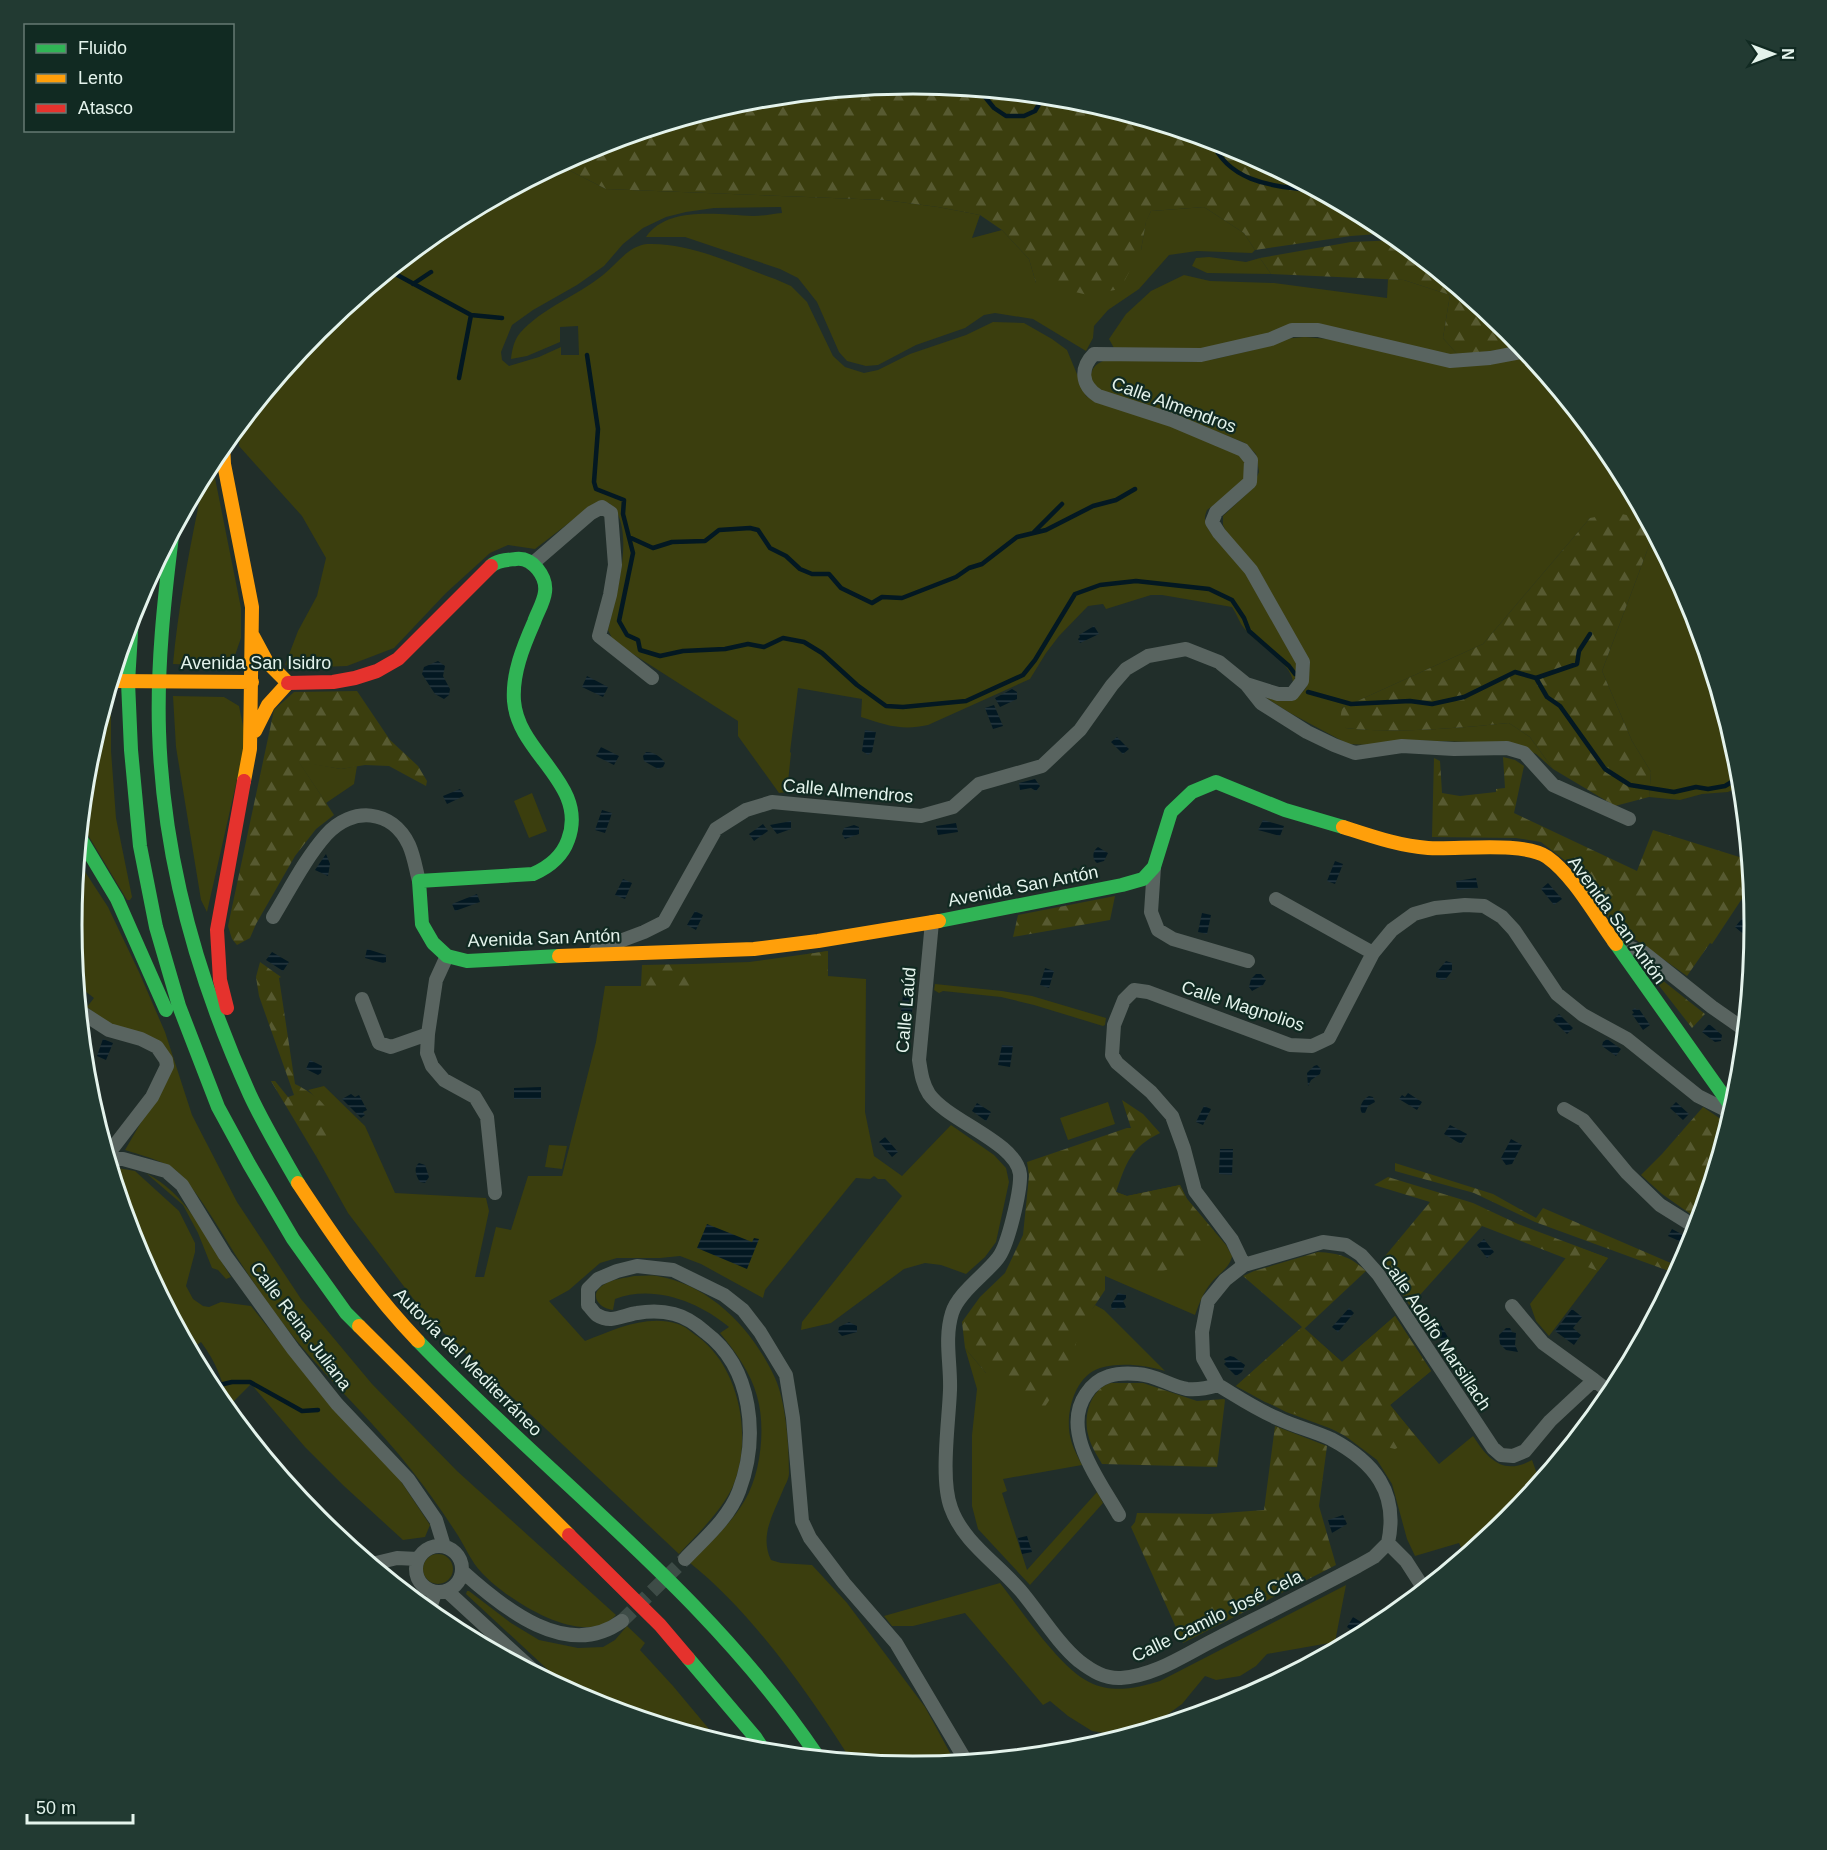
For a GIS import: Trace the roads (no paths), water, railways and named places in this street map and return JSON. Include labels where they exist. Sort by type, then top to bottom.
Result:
[{"type":"main road","points":[[224,462],[252,607],[250,749]]},
{"type":"main road","name":"Autovía del Mediterráneo","points":[[170,554],[162,616],[158,681],[159,748],[172,865],[187,930],[205,989],[272,1140],[312,1208],[355,1268],[404,1327],[485,1408],[690,1600],[767,1688],[813,1750]]},
{"type":"main road","name":"Avenida San Isidro","points":[[288,683],[333,682],[377,671],[398,659],[495,561],[520,558],[532,564]]},
{"type":"main road","points":[[419,881],[533,874],[547,869],[561,854],[569,840],[573,822],[570,804],[559,782],[524,733],[517,718],[514,701],[517,667],[545,594],[545,582],[540,571],[532,564]]},
{"type":"main road","points":[[236,1062],[232,1027],[220,980],[217,930],[250,749],[261,715],[276,694],[288,683],[268,665],[253,636]]},
{"type":"main road","points":[[130,650],[128,682],[130,750],[140,846],[156,927],[179,1006],[218,1107]]},
{"type":"main road","name":"Avenida San Isidro","points":[[120,681],[252,682]]},
{"type":"main road","name":"Avenida San Antón","points":[[419,881],[422,924],[433,943],[447,956],[467,961],[586,954],[754,949],[933,922],[1143,879],[1154,867],[1172,812],[1192,792],[1216,782],[1285,810],[1398,844],[1429,848],[1524,849],[1546,856],[1568,877],[1725,1102]]},
{"type":"main road","points":[[87,848],[117,899],[178,1037],[293,1239],[346,1313],[660,1624],[758,1741]]},
{"type":"street","name":"Calle Almendros","points":[[1246,684],[1278,694],[1292,694],[1302,681],[1303,662],[1251,570],[1212,522],[1216,512],[1250,482],[1251,460],[1243,450],[1172,420],[1098,396],[1090,391],[1084,379],[1087,361],[1094,354],[1201,355],[1271,339],[1292,330],[1318,330],[1450,361],[1490,358],[1516,353]]},
{"type":"street","points":[[532,564],[591,513],[602,507],[611,513],[615,565],[599,636],[652,678]]},
{"type":"street","name":"Calle Almendros","points":[[586,954],[664,922],[716,829],[747,810],[772,802],[921,816],[953,807],[979,784],[1042,766],[1080,730],[1126,669],[1148,656],[1186,649],[1219,662],[1246,684],[1261,704],[1307,732],[1334,745],[1355,753],[1402,746],[1454,749],[1508,748],[1524,753],[1553,784],[1629,819]]},
{"type":"street","name":"Avenida San Isidro","points":[[252,682],[288,683]]},
{"type":"street","name":"Avenida San Antón","points":[[273,917],[310,855],[327,833],[342,822],[358,816],[374,815],[391,821],[409,845],[419,881]]},
{"type":"street","points":[[1154,867],[1150,912],[1158,930],[1173,939],[1248,961]]},
{"type":"street","points":[[1276,899],[1373,953]]},
{"type":"street","name":"Calle Magnolios","points":[[1244,1265],[1232,1240],[1195,1191],[1172,1116],[1151,1092],[1117,1063],[1112,1055],[1114,1025],[1124,1000],[1134,990],[1148,992],[1290,1045],[1312,1046],[1329,1038],[1373,953],[1392,930],[1414,914],[1445,907],[1484,906],[1502,917],[1514,930],[1557,994],[1583,1015],[1627,1039],[1698,1096],[1724,1107]]},
{"type":"street","name":"Calle Laúd","points":[[933,922],[919,1060],[921,1077],[929,1094],[945,1109],[1004,1149],[1018,1164]]},
{"type":"street","points":[[1612,941],[1643,952],[1738,1025]]},
{"type":"street","points":[[447,956],[436,980],[428,1034],[428,1053],[432,1066],[444,1080],[475,1097],[487,1117],[495,1193]]},
{"type":"street","points":[[362,999],[379,1043],[391,1047],[428,1034]]},
{"type":"street","points":[[88,1017],[109,1030],[141,1039],[157,1047],[166,1060],[167,1066],[152,1097],[113,1147]]},
{"type":"street","points":[[1564,1109],[1583,1120],[1627,1173],[1660,1206],[1688,1223]]},
{"type":"street","name":"Calle Reina Juliana","points":[[117,1159],[123,1159],[166,1171],[182,1185],[225,1255],[293,1349],[337,1404],[408,1479],[436,1520],[444,1546]]},
{"type":"street","name":"Calle Camilo José Cela","points":[[1018,1164],[1020,1175],[1018,1196],[1014,1216],[1000,1256],[976,1279],[953,1311],[947,1344],[951,1386],[946,1476],[950,1505],[958,1524],[1007,1575],[1077,1659],[1099,1675],[1118,1678],[1142,1675],[1358,1566],[1374,1557],[1388,1543]]},
{"type":"street","name":"Calle Adolfo Marsillach","points":[[1218,1385],[1203,1358],[1202,1332],[1208,1301],[1225,1280],[1244,1265],[1323,1242],[1346,1245],[1361,1255],[1378,1274],[1493,1448],[1501,1455],[1513,1456],[1525,1451],[1550,1421],[1594,1380]]},
{"type":"street","points":[[685,1559],[719,1522],[738,1493],[750,1454],[750,1417],[738,1372],[719,1342],[692,1322],[673,1314],[651,1312],[636,1313],[612,1320],[597,1315],[588,1305],[588,1289],[598,1279],[637,1266],[673,1270],[700,1281],[724,1294],[743,1310],[760,1332],[786,1375],[793,1418],[802,1521],[810,1538],[844,1583],[896,1643],[962,1754]]},
{"type":"street","points":[[1512,1306],[1543,1343],[1604,1388]]},
{"type":"street","points":[[1119,1515],[1083,1449],[1078,1432],[1077,1417],[1090,1388],[1097,1380],[1110,1376],[1136,1374],[1151,1376],[1186,1389],[1203,1389],[1218,1385],[1257,1409],[1330,1439],[1364,1460],[1379,1477],[1389,1503],[1392,1524],[1388,1543],[1406,1561],[1420,1583]]},
{"type":"street","points":[[434,1603],[441,1592],[458,1583],[462,1571],[462,1565],[456,1553],[444,1546],[429,1548],[418,1559],[417,1578],[424,1588],[441,1592],[512,1652]]},
{"type":"street","points":[[381,1562],[397,1558],[418,1559]]},
{"type":"street","points":[[462,1571],[511,1611],[552,1631],[585,1636],[609,1630],[622,1621]]},
{"type":"water","points":[[1094,626],[1099,634],[1080,643],[1079,635]]},
{"type":"water","points":[[438,661],[445,666],[443,676],[450,689],[449,695],[444,699],[435,694],[422,674],[424,667]]},
{"type":"water","points":[[587,676],[608,687],[603,697],[582,687]]},
{"type":"water","points":[[1012,689],[1017,692],[1017,699],[1000,707],[995,698]]},
{"type":"water","points":[[994,705],[1003,726],[993,729],[985,708]]},
{"type":"water","points":[[865,730],[876,732],[872,752],[868,755],[862,751]]},
{"type":"water","points":[[1117,737],[1129,749],[1123,754],[1111,742]]},
{"type":"water","points":[[601,747],[619,756],[614,765],[596,756]]},
{"type":"water","points":[[646,752],[654,753],[662,759],[665,763],[663,767],[658,769],[644,761],[643,756]]},
{"type":"water","points":[[1035,779],[1040,786],[1036,791],[1031,788],[1020,790],[1019,783]]},
{"type":"water","points":[[460,789],[464,796],[447,804],[443,796]]},
{"type":"water","points":[[602,810],[612,813],[605,833],[595,830]]},
{"type":"water","points":[[1263,820],[1284,826],[1280,836],[1258,830]]},
{"type":"water","points":[[791,821],[791,829],[777,834],[770,825]]},
{"type":"water","points":[[956,823],[958,832],[938,835],[936,826]]},
{"type":"water","points":[[763,824],[768,831],[754,841],[749,834]]},
{"type":"water","points":[[854,825],[859,827],[859,834],[845,839],[842,834],[844,828]]},
{"type":"water","points":[[1098,847],[1108,853],[1104,861],[1097,863],[1093,855]]},
{"type":"water","points":[[326,854],[330,864],[328,876],[315,870]]},
{"type":"water","points":[[1335,861],[1343,864],[1335,884],[1327,881]]},
{"type":"water","points":[[1476,878],[1478,888],[1457,890],[1456,881]]},
{"type":"water","points":[[623,879],[632,883],[625,899],[615,895]]},
{"type":"water","points":[[1548,883],[1562,899],[1554,905],[1541,889]]},
{"type":"water","points":[[477,894],[480,902],[455,911],[452,904]]},
{"type":"water","points":[[695,911],[703,915],[696,930],[687,925]]},
{"type":"water","points":[[1202,913],[1211,915],[1207,934],[1198,932]]},
{"type":"water","points":[[1744,916],[1744,934],[1735,927]]},
{"type":"water","points":[[367,949],[386,955],[386,962],[365,958]]},
{"type":"water","points":[[272,952],[289,962],[283,971],[266,960]]},
{"type":"water","points":[[1446,961],[1452,963],[1452,971],[1445,980],[1441,980],[1436,977],[1436,973]]},
{"type":"water","points":[[1045,968],[1054,971],[1049,988],[1040,985]]},
{"type":"water","points":[[1256,974],[1261,974],[1266,980],[1263,985],[1252,991],[1249,987],[1251,979]]},
{"type":"water","points":[[904,987],[914,988],[912,1012],[901,1011]]},
{"type":"water","points":[[1635,1008],[1639,1009],[1650,1025],[1643,1030],[1632,1014]]},
{"type":"water","points":[[1559,1014],[1573,1028],[1567,1034],[1553,1020]]},
{"type":"water","points":[[1709,1024],[1722,1035],[1721,1041],[1715,1042],[1702,1032]]},
{"type":"water","points":[[103,1039],[113,1043],[106,1060],[97,1056]]},
{"type":"water","points":[[1607,1039],[1621,1049],[1616,1056],[1602,1046]]},
{"type":"water","points":[[1002,1045],[1013,1046],[1010,1067],[998,1065]]},
{"type":"water","points":[[310,1060],[322,1066],[321,1073],[318,1075],[306,1069]]},
{"type":"water","points":[[1317,1065],[1321,1069],[1320,1074],[1311,1080],[1308,1086],[1307,1073]]},
{"type":"water","points":[[541,1087],[541,1099],[514,1099],[514,1088]]},
{"type":"water","points":[[1408,1093],[1422,1102],[1417,1110],[1399,1099]]},
{"type":"water","points":[[351,1094],[355,1097],[359,1095],[367,1110],[363,1112],[365,1115],[361,1118],[342,1099]]},
{"type":"water","points":[[1369,1096],[1373,1097],[1375,1102],[1368,1106],[1365,1113],[1362,1113],[1362,1103]]},
{"type":"water","points":[[1676,1102],[1689,1114],[1683,1120],[1670,1108]]},
{"type":"water","points":[[977,1103],[991,1112],[986,1121],[972,1111]]},
{"type":"water","points":[[1204,1106],[1211,1109],[1203,1125],[1196,1122]]},
{"type":"water","points":[[1450,1125],[1467,1134],[1461,1144],[1444,1134]]},
{"type":"water","points":[[885,1137],[898,1152],[892,1157],[879,1142]]},
{"type":"water","points":[[1511,1139],[1522,1145],[1512,1164],[1506,1165],[1501,1158]]},
{"type":"water","points":[[1220,1149],[1233,1149],[1232,1175],[1219,1174]]},
{"type":"water","points":[[419,1163],[425,1165],[429,1177],[425,1183],[420,1182],[416,1175],[416,1167]]},
{"type":"water","points":[[707,1224],[752,1242],[754,1238],[759,1239],[747,1269],[697,1248]]},
{"type":"water","points":[[1672,1229],[1684,1235],[1681,1242],[1668,1236]]},
{"type":"water","points":[[1484,1239],[1494,1252],[1487,1258],[1477,1245]]},
{"type":"water","points":[[1118,1293],[1126,1295],[1123,1301],[1126,1307],[1112,1310],[1111,1305]]},
{"type":"water","points":[[1349,1308],[1354,1313],[1338,1332],[1332,1327]]},
{"type":"water","points":[[1572,1309],[1582,1317],[1573,1328],[1581,1335],[1574,1345],[1555,1331]]},
{"type":"water","points":[[849,1322],[857,1326],[857,1332],[842,1336],[838,1332],[839,1327]]},
{"type":"water","points":[[1437,1323],[1441,1325],[1449,1339],[1443,1343],[1434,1329]]},
{"type":"water","points":[[1506,1328],[1516,1333],[1515,1345],[1518,1352],[1506,1350],[1500,1344],[1499,1335]]},
{"type":"water","points":[[1230,1356],[1245,1365],[1242,1372],[1236,1376],[1224,1364],[1226,1362],[1224,1359]]},
{"type":"water","points":[[1343,1515],[1347,1524],[1332,1533],[1328,1520]]},
{"type":"water","points":[[1027,1536],[1032,1552],[1022,1554],[1018,1538]]},
{"type":"water","points":[[1353,1617],[1363,1623],[1352,1630],[1347,1627]]},
{"type":"waterway","points":[[986,98],[994,108],[1006,116],[1024,116],[1035,111],[1039,104]]},
{"type":"waterway","points":[[1217,151],[1229,166],[1241,174],[1270,184],[1298,189]]},
{"type":"waterway","points":[[413,284],[431,272]]},
{"type":"waterway","points":[[397,275],[471,315],[502,318]]},
{"type":"waterway","points":[[459,378],[471,315]]},
{"type":"waterway","points":[[587,355],[598,429],[594,482],[596,489],[624,500],[623,514],[633,553],[619,621],[627,635],[638,640],[640,650],[660,656],[683,651],[725,649],[748,644],[764,647],[783,638],[804,642],[822,653],[857,685],[886,706],[903,707],[966,701],[1023,675],[1035,660],[1075,594],[1100,585],[1136,581],[1209,589],[1232,600],[1244,618],[1249,631],[1295,674]]},
{"type":"waterway","points":[[631,538],[653,548],[672,542],[705,541],[719,530],[750,528],[758,530],[770,548],[786,556],[800,569],[812,574],[829,574],[841,588],[872,603],[882,597],[902,598],[956,577],[969,568],[982,564],[1017,537],[1046,530],[1093,506],[1116,500],[1135,489]]},
{"type":"waterway","points":[[1034,532],[1062,504]]},
{"type":"waterway","points":[[1536,678],[1577,664],[1579,651],[1590,634]]},
{"type":"waterway","points":[[1308,692],[1351,704],[1410,701],[1432,704],[1464,697],[1515,672],[1536,678],[1547,697],[1560,706],[1605,769],[1630,785],[1674,792],[1696,787],[1708,789],[1725,786],[1732,782]]},
{"type":"waterway","points":[[221,1385],[250,1382],[302,1411],[318,1410]]},
{"type":"tunnel","points":[[622,1621],[685,1559]]}]
